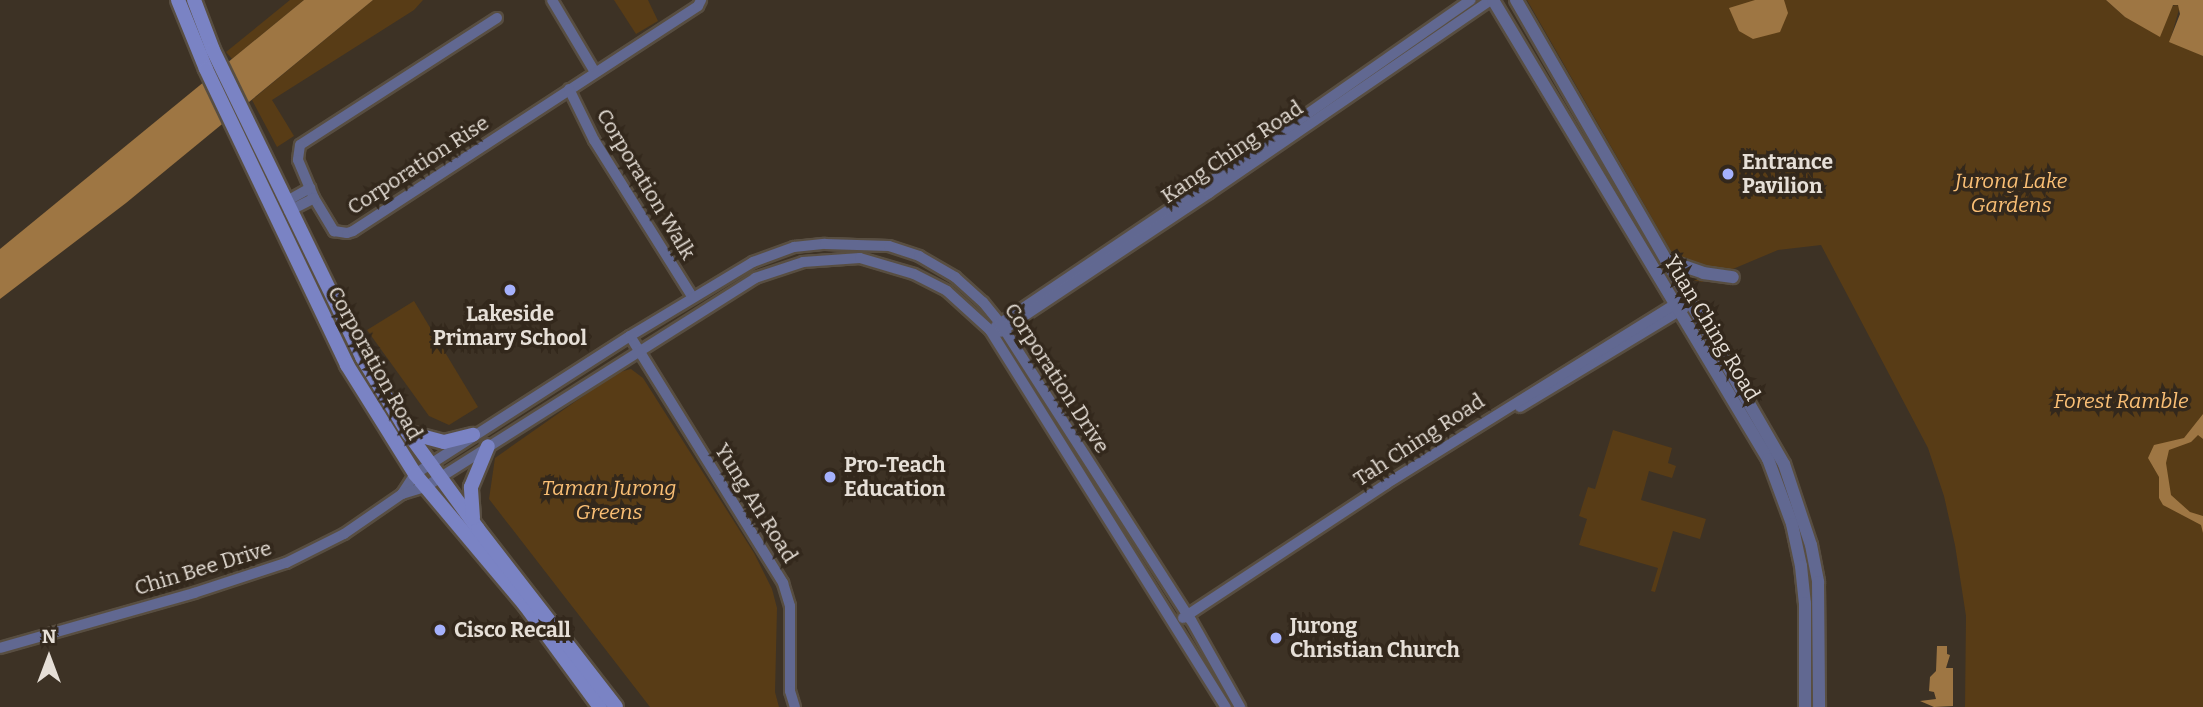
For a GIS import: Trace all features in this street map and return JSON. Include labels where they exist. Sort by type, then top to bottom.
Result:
[{"type":"main road","name":"Corporation Road","points":[[178,0],[212,65],[242,109],[362,357],[408,433],[478,529],[616,707]]},
{"type":"main road","name":"Corporation Road","points":[[194,0],[230,118],[347,365],[415,474],[525,605],[600,707]]},
{"type":"main road","points":[[312,294],[327,287]]},
{"type":"main road","points":[[408,433],[444,442],[473,436]]},
{"type":"main road","points":[[478,529],[470,505],[471,487],[488,446]]},
{"type":"street","points":[[552,0],[595,72]]},
{"type":"street","points":[[569,89],[698,6],[701,0]]},
{"type":"street","name":"Kang Ching Road","points":[[1179,208],[1471,0]]},
{"type":"street","name":"Kang Ching Road","points":[[992,333],[1492,0]]},
{"type":"street","name":"Yuan Ching Road","points":[[1492,0],[1768,459],[1792,524],[1801,566],[1805,603],[1805,707]]},
{"type":"street","name":"Yuan Ching Road","points":[[1516,0],[1769,434],[1798,501],[1818,582],[1819,707]]},
{"type":"street","name":"Corporation Rise","points":[[497,18],[300,145],[298,160],[330,227],[347,233],[569,89]]},
{"type":"street","name":"Corporation Walk","points":[[569,89],[594,140],[693,298]]},
{"type":"street","points":[[287,206],[312,193]]},
{"type":"street","name":"Corporation Drive","points":[[415,474],[630,336],[753,262],[794,247],[860,244],[889,246],[919,256],[955,276],[983,302],[1002,326],[1189,617],[1240,707]]},
{"type":"street","name":"Corporation Drive","points":[[425,487],[755,278],[776,269],[827,258],[860,258],[914,274],[947,291],[992,333],[1025,390],[1177,625],[1226,707]]},
{"type":"street","points":[[1666,260],[1693,271],[1733,277]]},
{"type":"street","name":"Tah Ching Road","points":[[1177,625],[1386,484],[1689,300]]},
{"type":"street","name":"Yung An Road","points":[[630,336],[783,583],[790,606],[790,691],[795,707]]},
{"type":"street","name":"Chin Bee Drive","points":[[402,494],[415,474]]},
{"type":"street","name":"Chin Bee Drive","points":[[0,648],[194,593],[286,563],[344,534],[402,494],[425,487]]},
{"type":"green space","points":[[290,0],[304,0],[232,59],[226,52]]},
{"type":"green space","points":[[373,0],[423,0],[414,10],[272,100],[294,136],[277,147],[252,100]]},
{"type":"green space","points":[[614,0],[648,0],[658,21],[636,34]]},
{"type":"green space","name":"Jurong Lake Gardens","points":[[1527,0],[2106,0],[2125,17],[2180,6],[2170,41],[2203,56],[2203,414],[2199,435],[2203,439],[2203,707],[1965,707],[1966,616],[1944,496],[1928,448],[1821,245],[1778,250],[1702,282],[1687,279]]},
{"type":"green space","points":[[414,301],[478,407],[449,425],[429,416],[367,330]]},
{"type":"green space","name":"Taman Jurong Greens","points":[[631,369],[643,378],[754,553],[772,589],[777,608],[775,692],[779,707],[650,707],[489,499],[495,458],[616,373]]},
{"type":"green space","points":[[1613,430],[1672,448],[1668,463],[1676,466],[1672,478],[1649,471],[1641,500],[1706,519],[1700,539],[1673,531],[1655,592],[1651,591],[1658,568],[1579,545],[1587,519],[1579,516],[1588,487],[1595,489]]},
{"type":"shaded area","points":[[304,0],[373,0],[126,203],[0,299],[0,249]]},
{"type":"shaded area","points":[[1755,0],[1784,0],[1788,13],[1780,32],[1753,39],[1739,31],[1729,8]]},
{"type":"shaded area","points":[[2106,0],[2203,0],[2203,56],[2169,42],[2180,14],[2178,5],[2173,5],[2160,37],[2125,17]]},
{"type":"shaded area","points":[[2203,414],[2203,439],[2198,435],[2191,442],[2169,450],[2166,463],[2171,495],[2190,512],[2203,516],[2203,533],[2201,525],[2163,505],[2159,498],[2159,477],[2148,458],[2154,445],[2184,438]]},
{"type":"shaded area","points":[[1937,646],[1947,646],[1947,654],[1950,655],[1946,668],[1953,668],[1953,706],[1934,707],[1920,701],[1936,699],[1934,692],[1929,691],[1930,677],[1936,671]]},
{"type":"place","name":"Entrance Pavilion","points":[[1728,174]]},
{"type":"place","name":"Lakeside Primary School","points":[[510,290]]},
{"type":"place","name":"Pro-Teach Education","points":[[830,477]]},
{"type":"place","name":"Cisco Recall","points":[[440,630]]},
{"type":"place","name":"Jurong Christian Church","points":[[1276,638]]},
{"type":"park label","name":"Forest Ramble","points":[[2121,401]]}]
